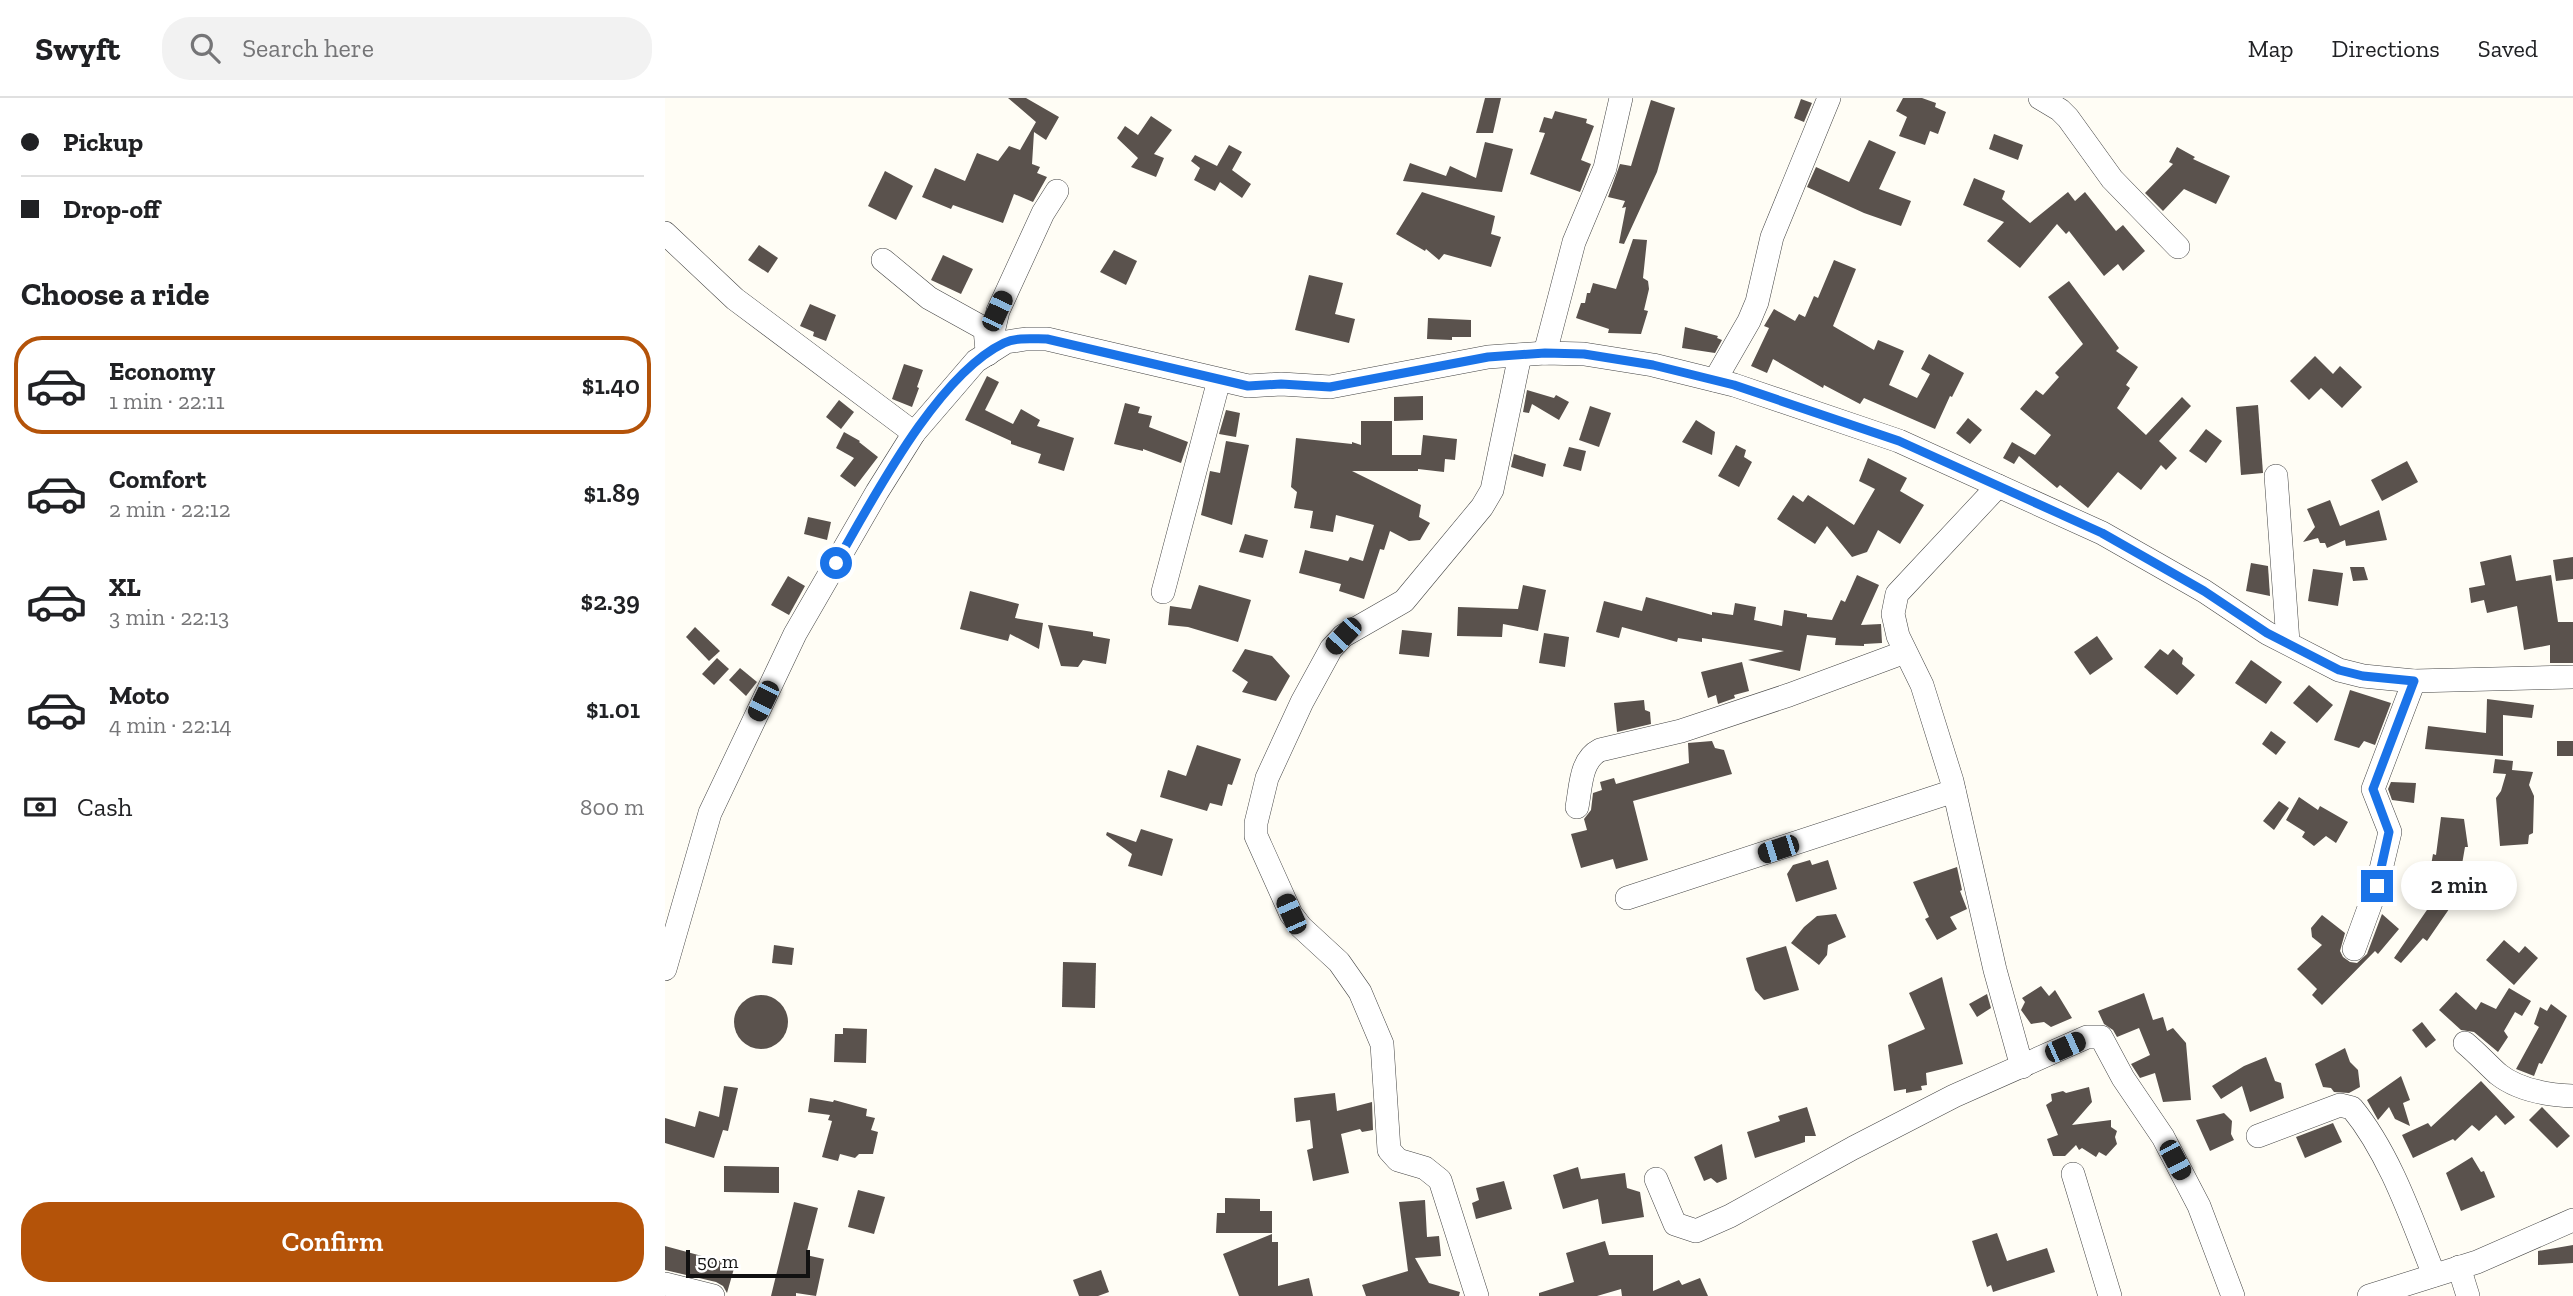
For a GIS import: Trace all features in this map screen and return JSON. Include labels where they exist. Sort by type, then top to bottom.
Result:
[{"type":"street","points":[[1545,353],[1574,242],[1605,168],[1621,98]]},
{"type":"street","points":[[1714,380],[1749,321],[1757,302],[1772,237],[1829,98]]},
{"type":"street","points":[[2040,98],[2068,118],[2112,178],[2178,247]]},
{"type":"street","points":[[988,354],[997,311],[1043,212],[1057,191]]},
{"type":"street","points":[[667,239],[735,299],[914,433]]},
{"type":"street","points":[[883,260],[929,298],[985,329],[988,354]]},
{"type":"street","points":[[665,969],[710,813],[795,634],[914,433],[976,361],[1006,342],[1026,338],[1047,339],[1248,386],[1281,384],[1330,387],[1488,357],[1545,353],[1584,354],[1653,365],[1714,380],[1899,441],[2102,533],[2204,591],[2267,633],[2339,670],[2363,676],[2414,681],[2573,677]]},
{"type":"street","points":[[1477,1296],[1440,1180],[1425,1168],[1398,1160],[1389,1150],[1381,1044],[1360,992],[1339,962],[1301,927],[1291,914],[1256,836],[1256,823],[1267,778],[1302,702],[1331,649],[1343,636],[1404,601],[1482,507],[1492,490],[1520,355]]},
{"type":"street","points":[[1163,593],[1219,380]]},
{"type":"street","points":[[2276,476],[2288,642]]},
{"type":"street","points":[[1998,486],[1897,594],[1893,614],[1898,636],[1922,685],[1954,791],[1995,970],[2022,1067]]},
{"type":"street","points":[[1577,807],[1585,764],[1589,757],[1600,750],[1681,731],[1905,652]]},
{"type":"street","points":[[2354,949],[2377,886],[2389,832],[2373,789],[2414,681]]},
{"type":"street","points":[[1627,898],[1954,791]]},
{"type":"street","points":[[1656,1180],[1675,1224],[1696,1231],[1731,1216],[1954,1096],[2087,1037],[2101,1037],[2123,1079],[2163,1137],[2199,1206],[2233,1296]]},
{"type":"street","points":[[2465,1043],[2499,1075],[2517,1085],[2554,1095],[2573,1096]]},
{"type":"street","points":[[2258,1136],[2340,1105],[2352,1108],[2373,1138],[2405,1202],[2434,1275]]},
{"type":"street","points":[[2073,1174],[2111,1296]]},
{"type":"street","points":[[2369,1296],[2459,1268],[2573,1220]]},
{"type":"street","points":[[2459,1268],[2468,1296]]},
{"type":"street","points":[[665,1284],[713,1296]]},
{"type":"building","points":[[1008,98],[1026,98],[1059,117],[1046,140],[1034,132],[1032,164],[1040,167],[1037,173],[1047,177],[1033,202],[1014,194],[1003,223],[953,205],[951,209],[922,197],[935,168],[965,181],[977,153],[998,161],[1009,146],[1020,150],[1036,122]]},
{"type":"building","points":[[1485,98],[1501,98],[1493,133],[1476,133]]},
{"type":"building","points":[[1903,98],[1922,98],[1936,103],[1935,107],[1946,112],[1938,134],[1930,131],[1925,145],[1899,136],[1907,117],[1896,111]]},
{"type":"building","points":[[1801,99],[1812,103],[1804,122],[1794,118]]},
{"type":"building","points":[[1651,100],[1675,108],[1657,172],[1624,244],[1619,243],[1625,201],[1608,197],[1620,164],[1631,166]]},
{"type":"building","points":[[1555,111],[1587,119],[1586,123],[1594,126],[1581,160],[1591,164],[1580,192],[1530,174],[1545,133],[1539,132],[1544,117],[1552,119]]},
{"type":"building","points":[[1151,116],[1172,130],[1154,154],[1164,158],[1156,177],[1131,167],[1138,158],[1117,138],[1125,126],[1138,135]]},
{"type":"building","points":[[1994,134],[2023,145],[2018,160],[1989,149]]},
{"type":"building","points":[[1869,140],[1896,152],[1879,189],[1911,201],[1901,226],[1864,213],[1807,187],[1816,167],[1849,182]]},
{"type":"building","points":[[1485,142],[1513,149],[1502,192],[1403,181],[1410,163],[1446,176],[1450,166],[1476,178]]},
{"type":"building","points":[[1229,145],[1242,152],[1232,170],[1251,184],[1242,198],[1220,182],[1215,191],[1194,180],[1200,168],[1191,161],[1195,155],[1217,166]]},
{"type":"building","points":[[2177,147],[2195,157],[2193,159],[2230,176],[2216,204],[2184,189],[2163,211],[2145,193],[2173,164],[2169,162]]},
{"type":"building","points":[[885,171],[913,186],[896,220],[868,206]]},
{"type":"building","points":[[1974,178],[2005,191],[2002,199],[2030,223],[2068,192],[2075,201],[2085,192],[2116,231],[2123,225],[2145,251],[2123,271],[2118,264],[2104,276],[2069,231],[2066,234],[2057,224],[2020,268],[1987,241],[2004,222],[1963,205]]},
{"type":"building","points":[[1422,192],[1495,216],[1491,234],[1501,237],[1491,267],[1444,254],[1439,260],[1426,249],[1425,251],[1396,234]]},
{"type":"building","points":[[1633,239],[1647,240],[1643,278],[1648,281],[1644,310],[1648,311],[1641,334],[1608,333],[1609,329],[1576,318],[1593,283],[1616,289]]},
{"type":"building","points":[[759,245],[778,258],[768,273],[748,260]]},
{"type":"building","points":[[1114,250],[1137,261],[1126,285],[1100,272]]},
{"type":"building","points":[[943,255],[973,269],[961,294],[931,280]]},
{"type":"building","points":[[1834,260],[1856,269],[1833,326],[1874,350],[1878,340],[1904,351],[1889,385],[1917,398],[1930,374],[1921,369],[1929,354],[1964,373],[1935,429],[1864,398],[1860,404],[1824,385],[1823,388],[1773,359],[1767,373],[1751,366],[1769,328],[1764,326],[1774,309],[1795,321],[1799,314],[1805,317],[1814,296],[1818,298]]},
{"type":"building","points":[[1309,275],[1343,283],[1335,314],[1355,319],[1349,343],[1295,330]]},
{"type":"building","points":[[2069,281],[2119,348],[2116,351],[2138,367],[2126,385],[2130,388],[2117,408],[2146,435],[2182,397],[2191,406],[2159,441],[2177,458],[2166,470],[2161,465],[2141,490],[2118,472],[2088,508],[2060,485],[2057,488],[2019,456],[2014,464],[2003,458],[2012,442],[2035,455],[2051,435],[2020,409],[2036,390],[2043,395],[2059,377],[2055,373],[2083,344],[2048,297]]},
{"type":"building","points":[[810,304],[836,315],[826,341],[813,336],[814,332],[800,326]]},
{"type":"building","points":[[1428,318],[1471,320],[1471,337],[1452,337],[1452,340],[1427,339]]},
{"type":"building","points":[[1685,327],[1718,336],[1717,338],[1722,340],[1715,353],[1682,348]]},
{"type":"building","points":[[2315,356],[2333,374],[2340,366],[2362,387],[2342,408],[2321,388],[2309,400],[2290,381]]},
{"type":"building","points":[[904,364],[923,370],[912,407],[892,399]]},
{"type":"building","points":[[987,376],[999,382],[985,410],[1013,424],[1021,409],[1040,420],[1037,426],[1074,438],[1064,471],[1038,463],[1041,454],[1011,444],[1011,441],[965,420]]},
{"type":"building","points":[[1527,390],[1554,398],[1556,395],[1569,402],[1559,420],[1532,404],[1529,413],[1523,412]]},
{"type":"building","points":[[1423,396],[1423,420],[1394,421],[1394,397]]},
{"type":"building","points":[[839,400],[854,412],[841,429],[826,417]]},
{"type":"building","points":[[1125,403],[1140,407],[1138,413],[1152,416],[1149,427],[1188,442],[1181,463],[1143,449],[1114,444]]},
{"type":"building","points":[[2258,405],[2263,473],[2241,475],[2236,407]]},
{"type":"building","points":[[1590,406],[1611,413],[1599,447],[1579,440]]},
{"type":"building","points":[[1226,410],[1240,413],[1236,437],[1219,434]]},
{"type":"building","points":[[1968,418],[1982,430],[1970,444],[1956,433]]},
{"type":"building","points":[[1696,420],[1715,432],[1712,455],[1682,442]]},
{"type":"building","points":[[1361,421],[1392,421],[1392,455],[1421,455],[1423,435],[1457,439],[1455,460],[1445,459],[1444,472],[1418,469],[1352,471],[1421,505],[1419,517],[1430,523],[1420,540],[1409,541],[1390,531],[1384,550],[1380,549],[1364,599],[1339,591],[1341,584],[1299,573],[1305,550],[1348,561],[1350,557],[1363,561],[1374,525],[1336,515],[1333,532],[1310,528],[1313,511],[1294,508],[1297,492],[1291,487],[1296,438],[1361,445]]},
{"type":"building","points":[[2206,429],[2222,441],[2206,463],[2189,451]]},
{"type":"building","points":[[844,432],[860,441],[878,457],[855,487],[840,476],[854,458],[836,448]]},
{"type":"building","points":[[1226,441],[1249,445],[1232,525],[1201,515],[1210,471],[1220,473]]},
{"type":"building","points":[[1736,445],[1746,450],[1744,457],[1752,462],[1739,487],[1718,476]]},
{"type":"building","points":[[1569,447],[1586,451],[1581,471],[1563,466]]},
{"type":"building","points":[[1514,454],[1546,464],[1543,477],[1511,467]]},
{"type":"building","points":[[1868,458],[1907,478],[1900,491],[1924,505],[1900,544],[1878,530],[1867,552],[1852,557],[1827,526],[1815,544],[1777,519],[1793,495],[1803,502],[1808,495],[1854,525],[1875,489],[1859,481]]},
{"type":"building","points":[[2407,461],[2418,482],[2382,501],[2371,480]]},
{"type":"building","points":[[2330,500],[2340,526],[2379,510],[2387,540],[2346,546],[2345,540],[2327,548],[2318,538],[2303,542],[2315,527],[2307,509]]},
{"type":"building","points":[[808,517],[831,522],[827,540],[804,534]]},
{"type":"building","points":[[1245,534],[1268,540],[1263,558],[1239,552]]},
{"type":"building","points":[[2511,555],[2516,581],[2551,575],[2558,622],[2573,622],[2573,663],[2550,663],[2550,645],[2524,650],[2517,606],[2487,613],[2484,600],[2471,603],[2469,588],[2485,585],[2480,562]]},
{"type":"building","points":[[2573,557],[2573,579],[2556,581],[2553,560]]},
{"type":"building","points":[[2251,563],[2268,566],[2270,596],[2246,591]]},
{"type":"building","points":[[2350,567],[2364,567],[2368,580],[2353,581]]},
{"type":"building","points":[[2313,569],[2343,573],[2338,606],[2308,601]]},
{"type":"building","points":[[1857,575],[1879,585],[1861,625],[1881,624],[1882,643],[1864,646],[1835,645],[1836,638],[1807,635],[1800,671],[1748,660],[1784,651],[1702,638],[1702,642],[1678,638],[1677,642],[1622,627],[1619,638],[1596,632],[1604,601],[1642,611],[1646,597],[1712,615],[1712,612],[1733,615],[1735,603],[1756,607],[1754,620],[1782,626],[1784,610],[1807,614],[1807,617],[1832,620],[1841,600],[1845,602]]},
{"type":"building","points":[[788,576],[805,586],[789,615],[771,605]]},
{"type":"building","points":[[1199,585],[1251,600],[1238,642],[1188,627],[1168,625],[1170,606],[1191,609]]},
{"type":"building","points":[[1523,585],[1546,590],[1538,631],[1503,624],[1502,637],[1457,636],[1458,607],[1518,609]]},
{"type":"building","points":[[970,591],[1019,604],[1015,618],[1043,623],[1039,649],[1010,634],[1008,641],[960,629]]},
{"type":"building","points":[[1048,625],[1093,632],[1093,636],[1110,639],[1106,664],[1083,660],[1078,667],[1061,666]]},
{"type":"building","points":[[695,627],[720,651],[709,661],[686,637]]},
{"type":"building","points":[[1402,630],[1432,633],[1429,657],[1399,654]]},
{"type":"building","points":[[1544,633],[1569,637],[1565,667],[1539,663]]},
{"type":"building","points":[[2097,636],[2113,659],[2090,675],[2074,652]]},
{"type":"building","points":[[1245,649],[1272,656],[1290,676],[1276,701],[1242,692],[1248,682],[1232,671]]},
{"type":"building","points":[[2160,649],[2168,655],[2173,649],[2183,658],[2182,664],[2195,675],[2177,695],[2144,667]]},
{"type":"building","points":[[717,658],[729,669],[714,685],[702,674]]},
{"type":"building","points":[[2251,660],[2282,682],[2266,704],[2235,683]]},
{"type":"building","points":[[1742,662],[1749,691],[1734,695],[1735,698],[1718,704],[1716,695],[1708,698],[1701,672]]},
{"type":"building","points":[[740,668],[757,682],[746,696],[729,680]]},
{"type":"building","points":[[2309,685],[2333,705],[2317,723],[2293,703]]},
{"type":"building","points":[[2350,690],[2391,703],[2375,745],[2364,741],[2359,748],[2334,740]]},
{"type":"building","points":[[2487,699],[2534,705],[2532,718],[2503,715],[2503,756],[2425,749],[2428,726],[2486,733]]},
{"type":"building","points":[[1644,700],[1645,710],[1650,712],[1651,724],[1617,732],[1614,703]]},
{"type":"building","points":[[2271,731],[2286,742],[2276,755],[2262,744]]},
{"type":"building","points":[[1712,741],[1715,748],[1724,750],[1732,774],[1633,801],[1648,860],[1616,869],[1613,859],[1581,868],[1571,834],[1587,830],[1584,819],[1591,810],[1593,793],[1602,790],[1600,782],[1614,778],[1616,784],[1689,763],[1688,743]]},
{"type":"building","points":[[2557,741],[2573,741],[2573,756],[2557,756]]},
{"type":"building","points":[[1197,745],[1241,759],[1232,785],[1228,784],[1222,806],[1210,803],[1207,811],[1160,797],[1168,770],[1186,776]]},
{"type":"building","points":[[2495,759],[2513,761],[2512,770],[2533,772],[2529,785],[2534,796],[2533,833],[2529,835],[2528,844],[2500,846],[2496,798],[2506,774],[2493,773]]},
{"type":"building","points":[[2391,782],[2416,783],[2414,803],[2392,800],[2388,789]]},
{"type":"building","points":[[2299,797],[2318,810],[2320,806],[2348,822],[2336,843],[2326,836],[2314,846],[2302,837],[2305,832],[2286,820]]},
{"type":"building","points":[[2279,801],[2289,808],[2274,830],[2263,821]]},
{"type":"building","points":[[2441,817],[2464,819],[2468,847],[2465,847],[2456,899],[2427,941],[2423,938],[2401,963],[2394,958],[2442,888],[2430,886],[2433,871],[2430,871],[2433,854],[2436,855]]},
{"type":"building","points":[[1141,829],[1173,839],[1162,876],[1128,866],[1132,854],[1106,835],[1107,832],[1136,842]]},
{"type":"building","points":[[1810,860],[1812,865],[1828,860],[1837,889],[1796,902],[1787,874],[1793,865]]},
{"type":"building","points":[[1957,867],[1962,890],[1960,891],[1967,909],[1950,917],[1957,929],[1937,940],[1925,919],[1929,917],[1913,882]]},
{"type":"building","points":[[1836,914],[1846,937],[1828,945],[1827,955],[1819,965],[1791,943],[1817,916]]},
{"type":"building","points":[[2382,914],[2399,929],[2378,954],[2375,951],[2322,1005],[2312,995],[2317,989],[2297,969],[2322,945],[2312,937],[2311,928],[2322,915],[2345,933],[2340,951],[2350,962],[2357,963],[2367,954]]},
{"type":"building","points":[[2504,940],[2519,953],[2525,946],[2538,958],[2514,985],[2486,960]]},
{"type":"building","points":[[774,945],[794,948],[792,965],[772,963]]},
{"type":"building","points":[[1786,946],[1799,990],[1764,1000],[1755,990],[1746,958]]},
{"type":"building","points":[[1063,962],[1096,963],[1095,1008],[1062,1007]]},
{"type":"building","points":[[1942,977],[1963,1064],[1926,1073],[1927,1085],[1921,1086],[1922,1090],[1906,1093],[1906,1089],[1894,1091],[1888,1045],[1925,1029],[1909,993]]},
{"type":"building","points":[[2041,986],[2049,996],[2055,990],[2072,1018],[2051,1027],[2044,1022],[2031,1024],[2021,1010],[2025,1002],[2022,998]]},
{"type":"building","points":[[2509,988],[2531,1001],[2522,1016],[2515,1012],[2504,1031],[2508,1037],[2498,1052],[2474,1032],[2461,1030],[2439,1010],[2456,992],[2476,1010],[2481,1002],[2496,1009]]},
{"type":"building","points":[[2144,993],[2153,1020],[2163,1017],[2167,1031],[2173,1028],[2186,1043],[2191,1100],[2163,1102],[2155,1073],[2140,1078],[2131,1064],[2150,1055],[2139,1028],[2117,1037],[2113,1030],[2104,1024],[2098,1011]]},
{"type":"building","points":[[1987,994],[1991,1008],[1977,1017],[1969,1004]]},
{"type":"building","points":[[761,995],[780,1003],[788,1022],[780,1041],[761,1049],[742,1041],[734,1022],[742,1003]]},
{"type":"building","points":[[2551,1004],[2567,1016],[2534,1076],[2516,1069],[2539,1027],[2534,1024],[2540,1007],[2547,1011]]},
{"type":"building","points":[[2422,1022],[2436,1040],[2426,1048],[2412,1030]]},
{"type":"building","points":[[843,1028],[867,1029],[866,1063],[834,1062],[835,1034],[843,1034]]},
{"type":"building","points":[[2345,1048],[2350,1062],[2358,1070],[2360,1087],[2349,1093],[2334,1092],[2331,1088],[2323,1087],[2315,1064]]},
{"type":"building","points":[[2266,1057],[2275,1081],[2281,1083],[2284,1098],[2250,1112],[2242,1086],[2221,1099],[2212,1086],[2244,1066]]},
{"type":"building","points":[[2401,1076],[2410,1100],[2403,1103],[2410,1126],[2395,1119],[2389,1107],[2378,1120],[2367,1100]]},
{"type":"building","points":[[2481,1081],[2515,1117],[2505,1125],[2496,1115],[2479,1131],[2472,1125],[2455,1141],[2453,1139],[2413,1158],[2402,1135],[2428,1123],[2431,1127]]},
{"type":"building","points":[[724,1086],[738,1088],[728,1131],[723,1130],[714,1158],[665,1143],[665,1118],[695,1127],[699,1111],[719,1117]]},
{"type":"building","points":[[2089,1087],[2092,1102],[2072,1125],[2111,1120],[2111,1127],[2117,1131],[2117,1144],[2106,1156],[2099,1152],[2096,1157],[2082,1148],[2079,1150],[2076,1145],[2065,1156],[2053,1156],[2047,1139],[2058,1135],[2046,1105],[2052,1101],[2051,1094]]},
{"type":"building","points":[[1335,1093],[1337,1111],[1372,1102],[1373,1130],[1362,1132],[1360,1129],[1341,1134],[1349,1173],[1313,1181],[1307,1150],[1313,1148],[1310,1120],[1296,1122],[1294,1098]]},
{"type":"building","points":[[810,1098],[834,1100],[867,1109],[866,1116],[875,1118],[871,1130],[878,1132],[873,1154],[859,1154],[855,1158],[840,1154],[838,1161],[822,1157],[832,1121],[828,1120],[830,1115],[808,1112]]},
{"type":"building","points":[[1807,1107],[1816,1136],[1805,1136],[1805,1142],[1755,1158],[1747,1132],[1780,1121],[1778,1116]]},
{"type":"building","points":[[2542,1107],[2570,1136],[2557,1148],[2529,1120]]},
{"type":"building","points":[[2224,1113],[2232,1121],[2231,1134],[2234,1140],[2210,1151],[2196,1120]]},
{"type":"building","points":[[2333,1123],[2342,1142],[2305,1158],[2296,1137]]},
{"type":"building","points":[[1722,1144],[1727,1179],[1717,1183],[1711,1178],[1704,1181],[1694,1157]]},
{"type":"building","points":[[2472,1157],[2481,1172],[2484,1171],[2495,1197],[2461,1211],[2446,1173]]},
{"type":"building","points":[[724,1166],[779,1167],[779,1193],[724,1192]]},
{"type":"building","points":[[1578,1167],[1581,1179],[1625,1173],[1627,1188],[1640,1192],[1644,1217],[1602,1224],[1598,1199],[1563,1209],[1553,1175]]},
{"type":"building","points":[[1504,1181],[1512,1209],[1476,1219],[1472,1203],[1479,1200],[1476,1188]]},
{"type":"building","points":[[858,1190],[885,1197],[874,1234],[848,1227]]},
{"type":"building","points":[[1225,1198],[1260,1199],[1260,1211],[1272,1211],[1272,1233],[1216,1233],[1217,1213],[1225,1213]]},
{"type":"building","points":[[1425,1200],[1427,1237],[1439,1236],[1441,1256],[1415,1258],[1429,1283],[1460,1292],[1459,1296],[1366,1296],[1362,1285],[1408,1271],[1399,1202]]},
{"type":"building","points":[[794,1202],[818,1208],[806,1255],[824,1259],[816,1296],[796,1293],[796,1296],[771,1296]]},
{"type":"building","points":[[1997,1233],[2007,1261],[2047,1248],[2055,1272],[1993,1292],[1991,1285],[1987,1287],[1972,1241]]},
{"type":"building","points":[[1272,1234],[1272,1242],[1278,1242],[1278,1286],[1309,1278],[1313,1296],[1239,1296],[1223,1254]]},
{"type":"building","points":[[1605,1241],[1609,1255],[1653,1255],[1653,1291],[1679,1280],[1682,1285],[1700,1278],[1708,1296],[1622,1296],[1621,1289],[1597,1296],[1539,1296],[1539,1293],[1574,1282],[1566,1253]]},
{"type":"building","points":[[2573,1245],[2573,1263],[2538,1265],[2538,1251]]},
{"type":"building","points":[[665,1246],[735,1265],[727,1293],[723,1286],[716,1282],[665,1270]]},
{"type":"building","points":[[1101,1270],[1109,1292],[1098,1296],[1079,1296],[1073,1280]]},
{"type":"route","points":[[836,563],[914,433],[976,361],[1006,342],[1026,338],[1047,339],[1248,386],[1281,384],[1330,387],[1488,357],[1545,353],[1584,354],[1653,365],[1734,385],[1899,441],[2102,533],[2204,591],[2267,633],[2339,670],[2363,676],[2414,681],[2373,789],[2389,832],[2377,886]]}]
